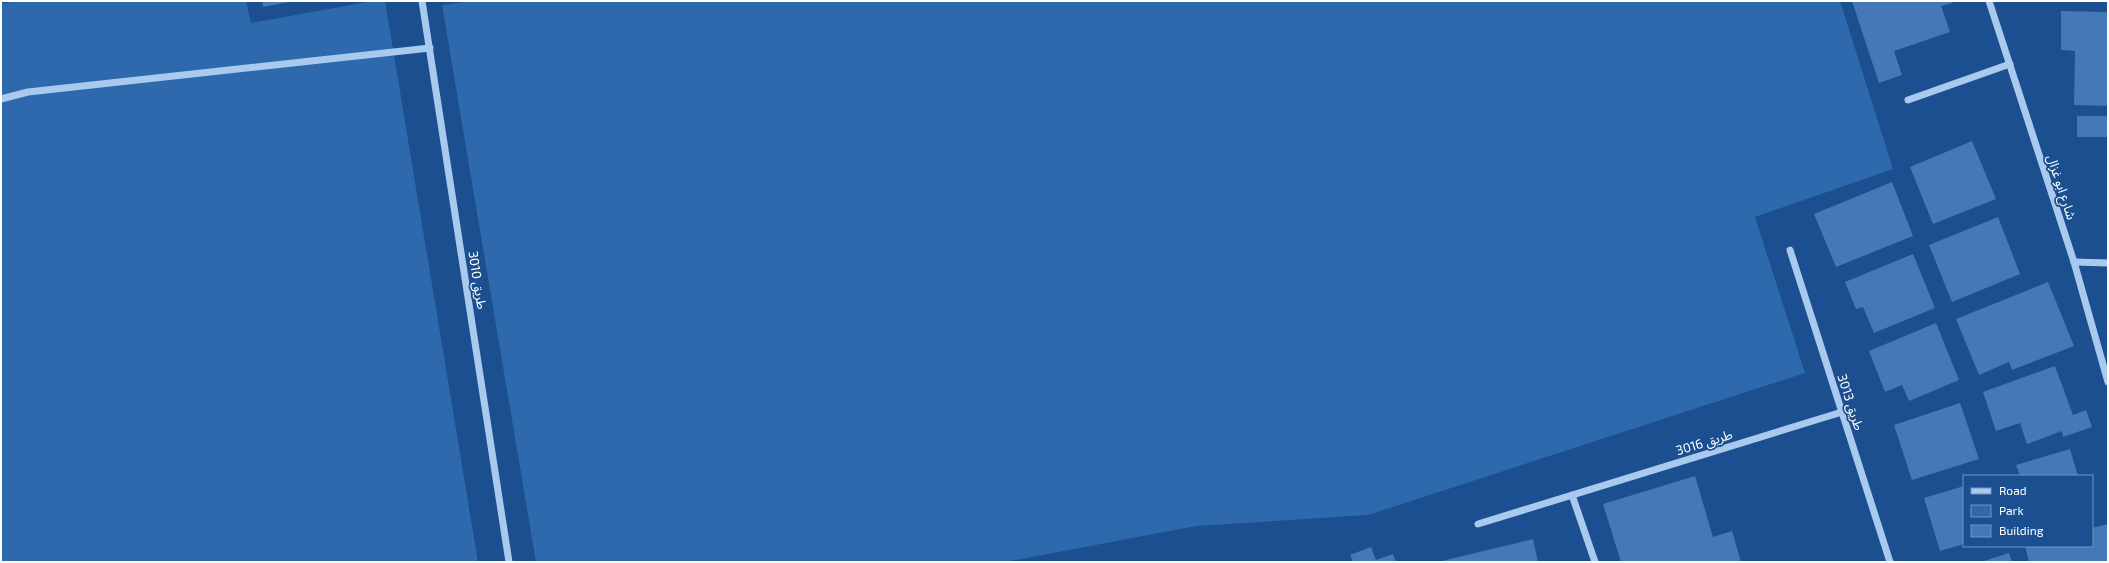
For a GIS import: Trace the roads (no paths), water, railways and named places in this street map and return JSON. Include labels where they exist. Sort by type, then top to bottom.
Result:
[{"type":"street","name":"طريق 3010","points":[[422,1],[509,562]]},
{"type":"street","name":"شارع ابو غزال","points":[[1989,1],[2074,262],[2108,382]]},
{"type":"street","points":[[1,99],[28,92],[430,48]]},
{"type":"street","points":[[1908,100],[2010,64]]},
{"type":"street","name":"طريق 3013","points":[[1790,250],[1890,562]]},
{"type":"street","points":[[2074,262],[2108,263]]},
{"type":"street","name":"طريق 3016","points":[[1478,524],[1842,412]]},
{"type":"street","points":[[1572,495],[1595,562]]}]
